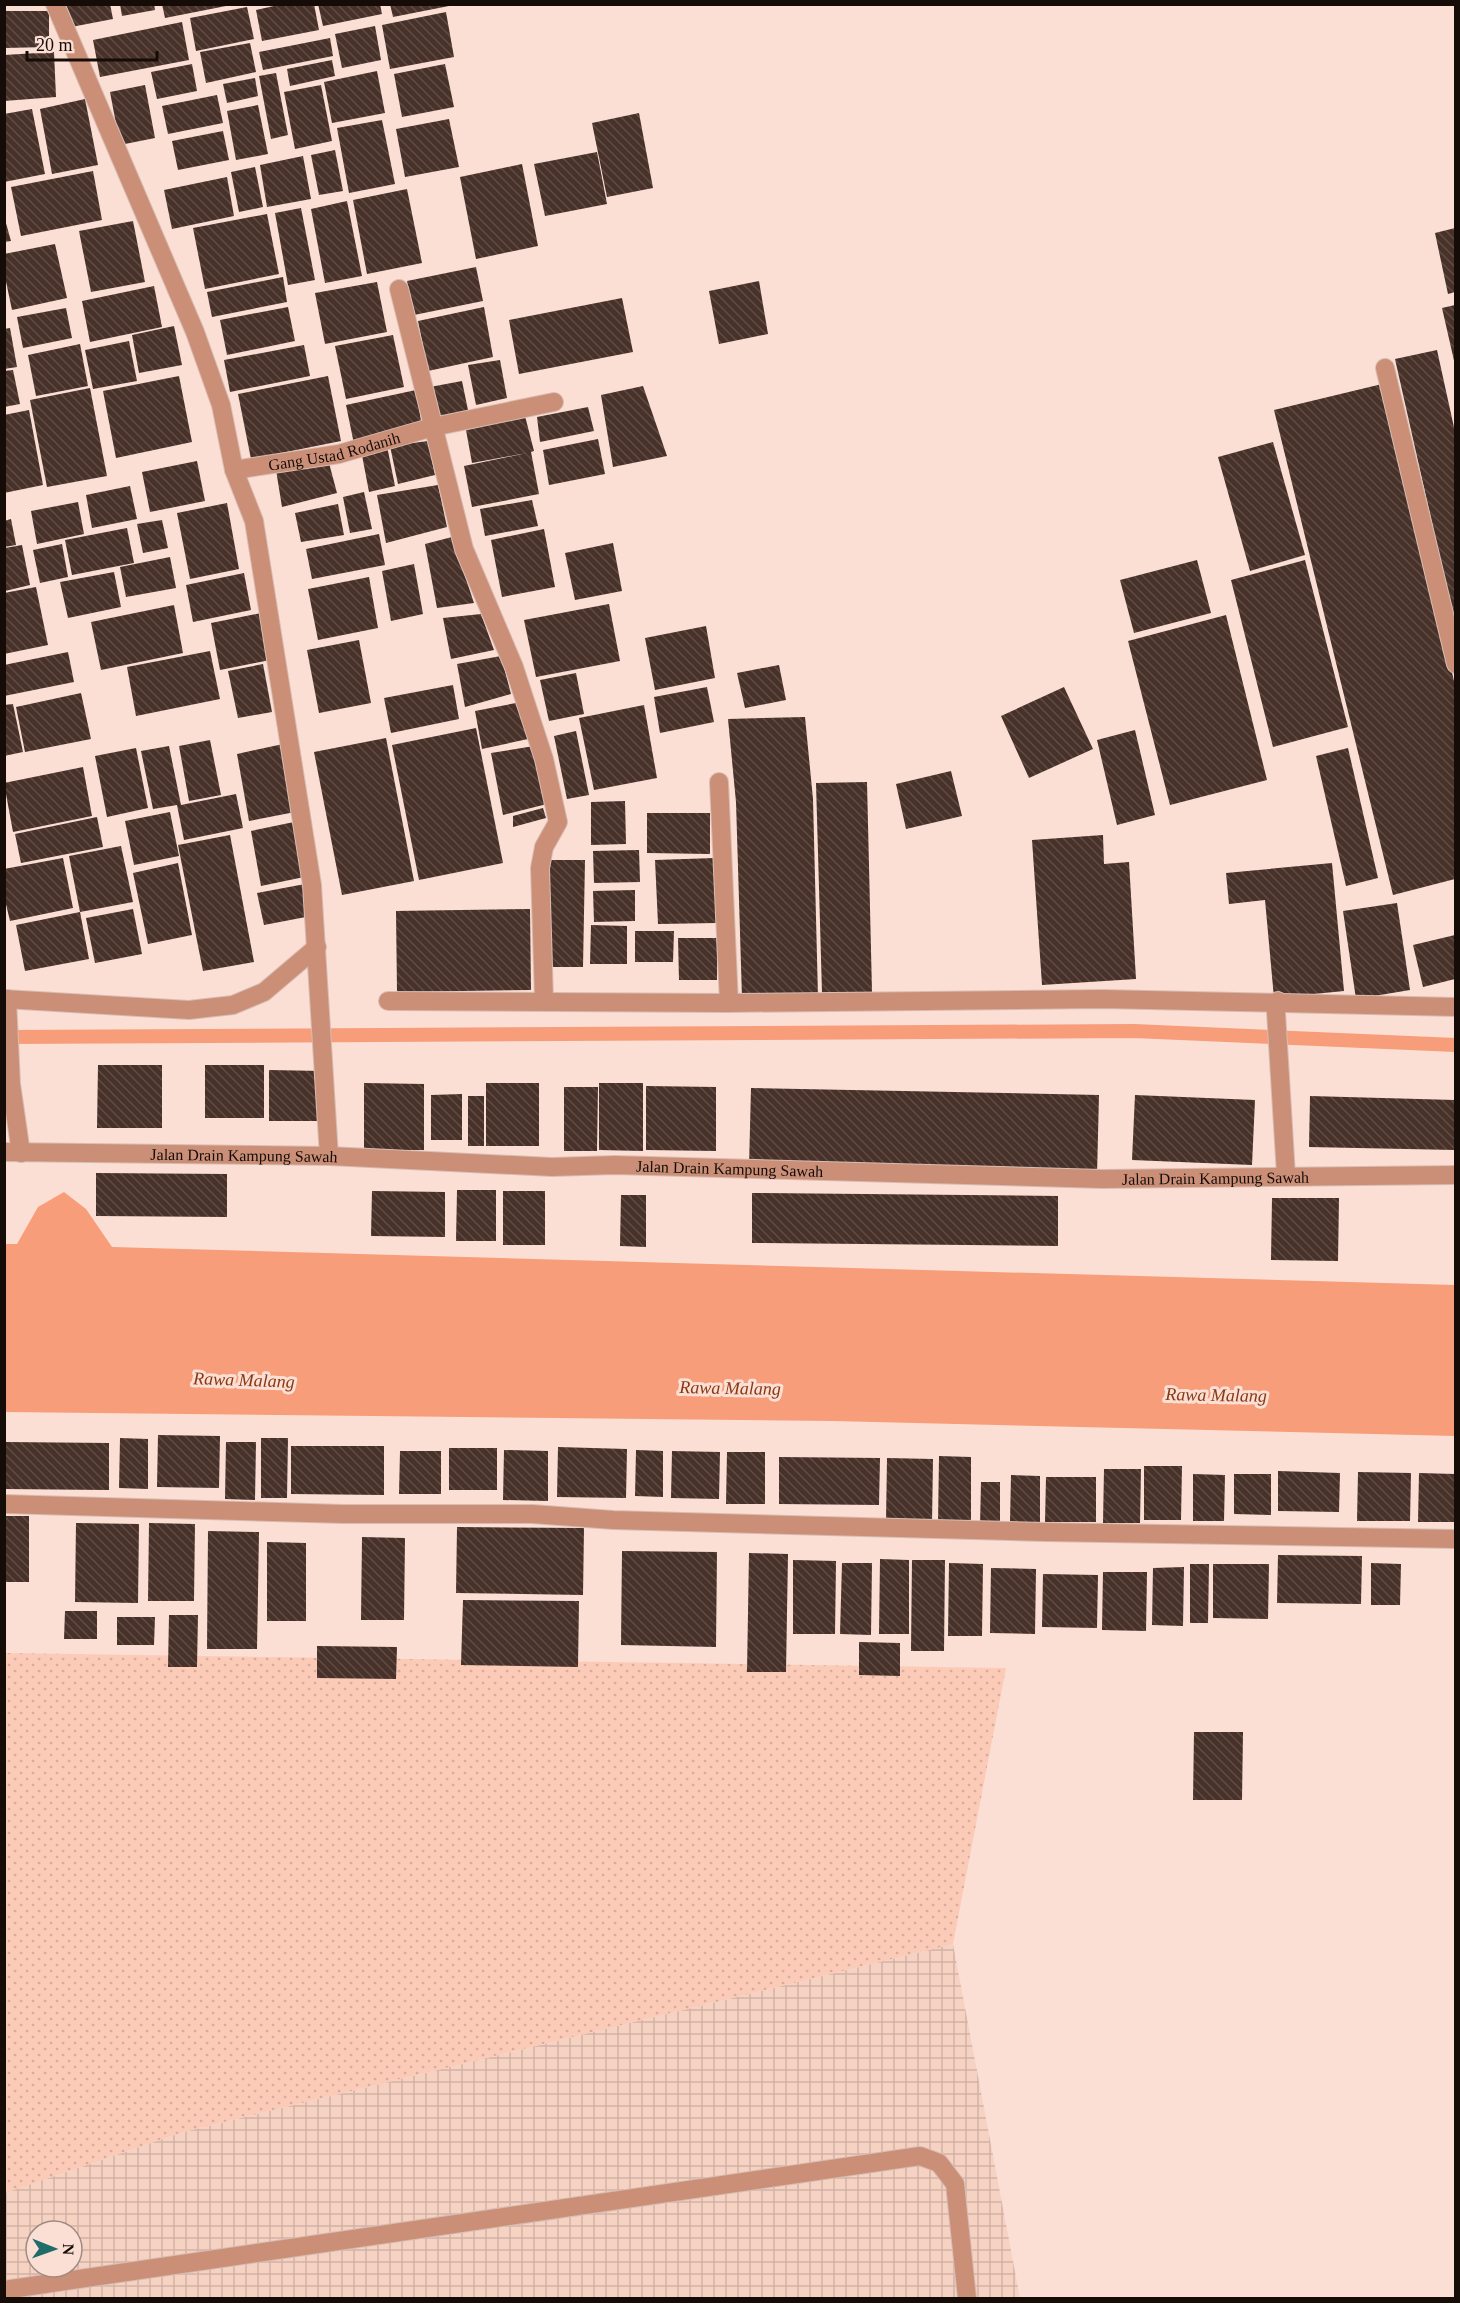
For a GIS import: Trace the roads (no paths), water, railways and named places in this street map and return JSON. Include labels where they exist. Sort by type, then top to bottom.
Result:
[{"type":"street","points":[[55,4],[195,332],[221,405],[234,470],[254,521],[312,885],[329,1156]]},
{"type":"street","points":[[399,289],[464,549],[514,667],[544,759],[558,822],[544,847],[540,868],[544,1000]]},
{"type":"street","points":[[1385,368],[1455,664]]},
{"type":"street","name":"Gang Ustad Rodanih","points":[[234,470],[339,454],[433,427],[554,402]]},
{"type":"street","points":[[719,782],[729,1003]]},
{"type":"street","points":[[13,1153],[6,999],[189,1010],[233,1005],[264,992],[317,947]]},
{"type":"street","points":[[388,1001],[544,1000],[729,1003],[1102,999],[1277,1006],[1455,1007]]},
{"type":"street","points":[[1277,1006],[1286,1175]]},
{"type":"street","name":"Jalan Drain Kampung Sawah","points":[[13,1153],[329,1156],[552,1167],[615,1165],[1102,1179],[1286,1175],[1455,1175]]},
{"type":"street","points":[[4,1504],[343,1514],[532,1514],[613,1520],[1056,1532],[1455,1539]]},
{"type":"street","points":[[4,2290],[920,2156],[939,2163],[955,2184],[967,2298]]},
{"type":"water","name":"Rawa Malang","points":[[64,1192],[86,1209],[112,1247],[1455,1285],[1455,1436],[833,1421],[5,1412],[5,1244],[17,1244],[38,1207]]},
{"type":"waterway","points":[[4,1037],[1134,1031],[1456,1045]]}]
